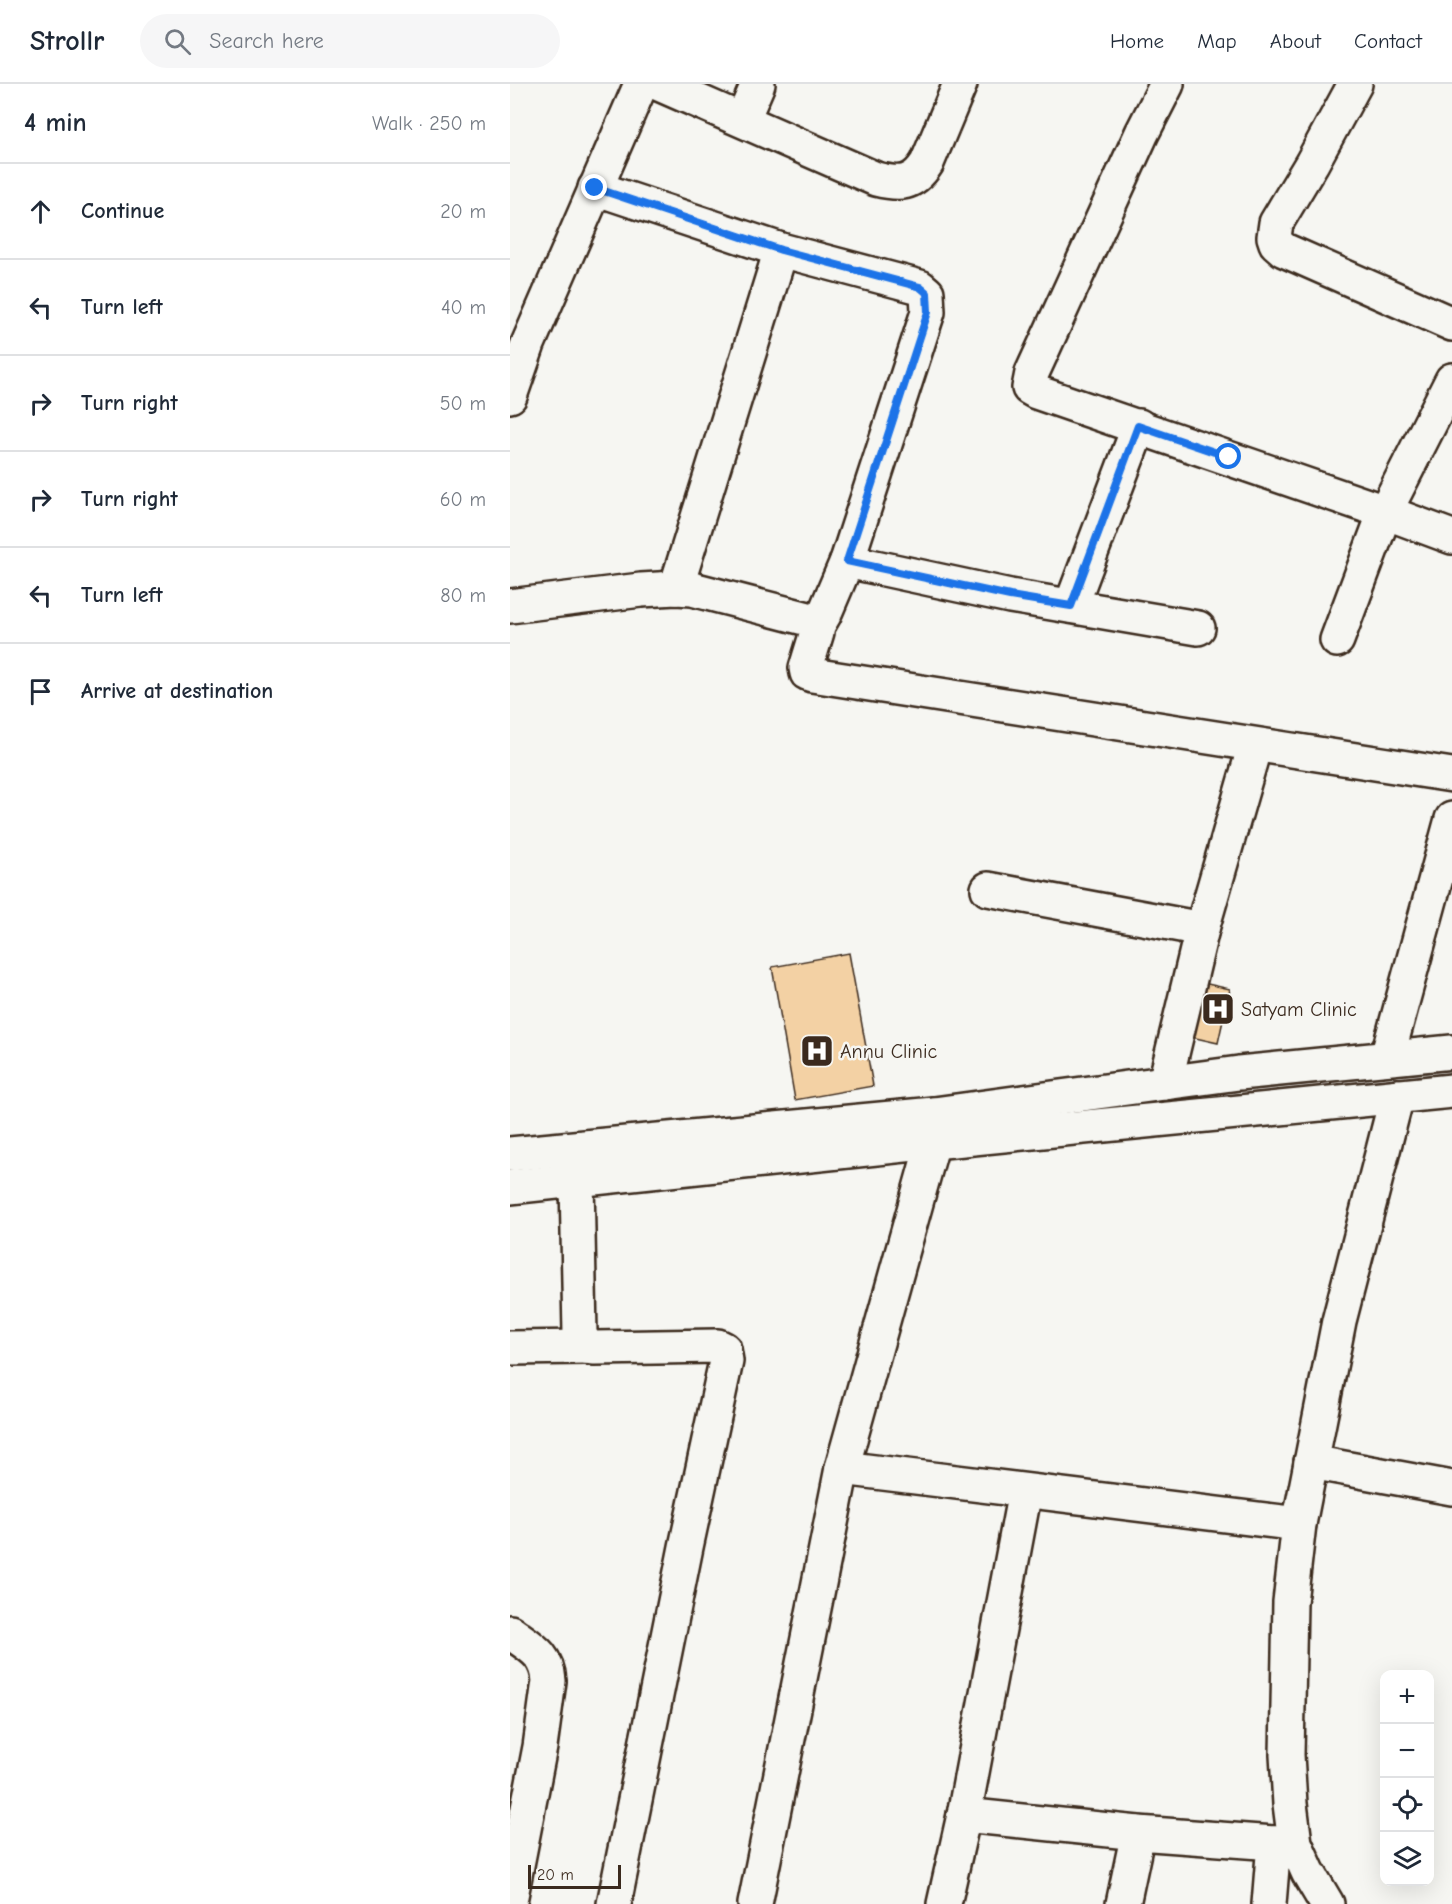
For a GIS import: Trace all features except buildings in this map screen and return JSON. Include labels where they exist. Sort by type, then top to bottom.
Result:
[{"type":"main road","points":[[510,396],[519,340],[595,188],[641,84]]},
{"type":"main road","points":[[659,84],[876,179],[895,183],[912,180],[927,164],[960,84]]},
{"type":"main road","points":[[742,119],[758,84]]},
{"type":"main road","points":[[1167,84],[1142,133],[1032,373],[1030,390],[1452,537]]},
{"type":"main road","points":[[1355,84],[1276,223],[1274,237],[1276,243],[1284,250],[1452,324]]},
{"type":"main road","points":[[595,188],[781,250],[920,287],[927,293],[929,298],[925,322],[847,561],[817,627],[806,671],[812,675],[1452,775]]},
{"type":"main road","points":[[676,588],[781,250]]},
{"type":"main road","points":[[1337,640],[1385,512],[1452,380]]},
{"type":"main road","points":[[1071,606],[1138,426]]},
{"type":"main road","points":[[847,561],[1010,596],[1198,628]]},
{"type":"main road","points":[[510,606],[676,588],[711,593],[808,619],[817,627]]},
{"type":"main road","points":[[1165,1083],[1202,929],[1255,745]]},
{"type":"main road","points":[[1387,1058],[1452,819]]},
{"type":"main road","points":[[988,889],[1202,929]]},
{"type":"main road","points":[[510,1187],[577,1181],[934,1128],[1165,1083],[1239,1073],[1452,1052]]},
{"type":"main road","points":[[510,1154],[934,1128],[1452,1091]]},
{"type":"main road","points":[[1269,1904],[1285,1843],[1290,1804],[1287,1755],[1290,1602],[1299,1524],[1339,1322],[1397,1096]]},
{"type":"main road","points":[[754,1904],[842,1468],[934,1128]]},
{"type":"main road","points":[[577,1181],[580,1334],[586,1347]]},
{"type":"main road","points":[[510,1348],[718,1346],[724,1349],[726,1361],[614,1904]]},
{"type":"main road","points":[[1311,1462],[1452,1488]]},
{"type":"main road","points":[[842,1468],[1299,1524]]},
{"type":"main road","points":[[944,1904],[964,1815],[1025,1491]]},
{"type":"main road","points":[[510,1632],[542,1656],[549,1681],[540,1747],[510,1901]]},
{"type":"main road","points":[[964,1815],[1138,1833],[1285,1843],[1308,1872],[1327,1904]]},
{"type":"main road","points":[[1123,1904],[1138,1833]]},
{"type":"place","name":"Satyam Clinic","points":[[1218,1009]]},
{"type":"place","name":"Annu Clinic","points":[[817,1051]]},
{"type":"route","points":[[595,188],[781,250],[920,287],[927,293],[928,312],[916,353],[847,561],[1010,596],[1071,606],[1138,426],[1229,457]]}]
